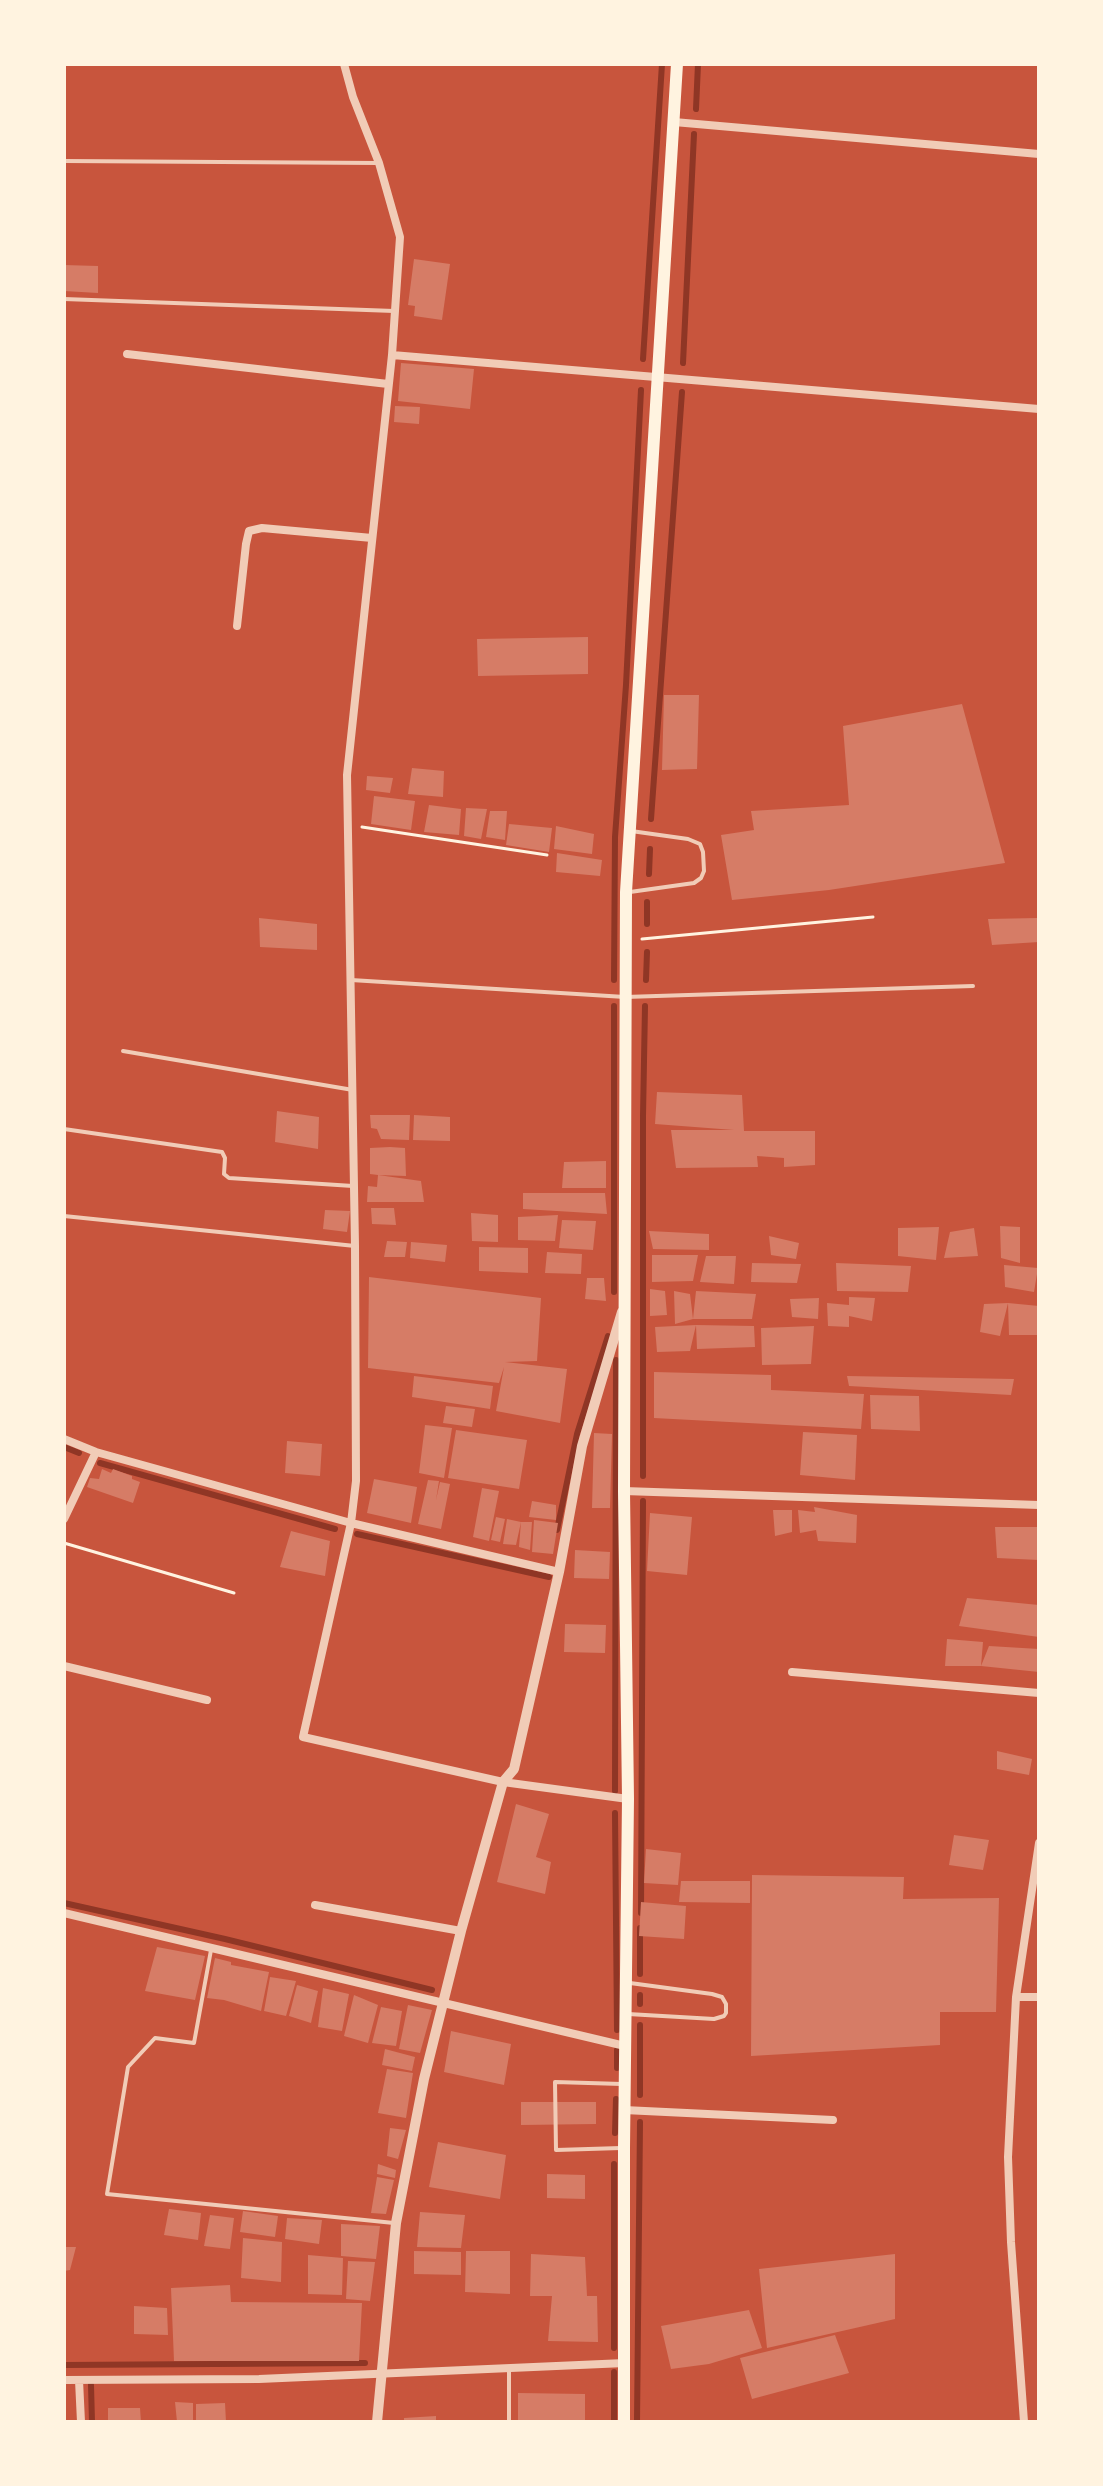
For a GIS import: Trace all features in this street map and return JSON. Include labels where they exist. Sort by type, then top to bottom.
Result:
[{"type":"main road","points":[[624,2422],[628,1799],[624,1491],[626,892],[677,64]]},
{"type":"street","points":[[344,64],[353,97],[379,163],[400,237],[392,355],[347,775],[356,1481],[351,1523],[303,1737],[503,1782],[628,1799]]},
{"type":"street","points":[[674,122],[1039,154]]},
{"type":"street","points":[[127,354],[388,384]]},
{"type":"street","points":[[392,355],[1039,409]]},
{"type":"street","points":[[237,626],[249,531],[262,528],[372,538]]},
{"type":"street","points":[[377,2422],[396,2223],[424,2079],[503,1782],[514,1769],[559,1572],[582,1446],[626,1298]]},
{"type":"street","points":[[64,1439],[96,1452],[351,1523],[559,1572]]},
{"type":"street","points":[[64,1519],[96,1452]]},
{"type":"street","points":[[624,1491],[1039,1505]]},
{"type":"street","points":[[64,1666],[207,1700]]},
{"type":"street","points":[[792,1672],[1039,1693]]},
{"type":"street","points":[[1024,2422],[1008,2157],[1016,1997],[1039,1843]]},
{"type":"street","points":[[315,1905],[461,1931]]},
{"type":"street","points":[[64,1913],[625,2046]]},
{"type":"street","points":[[1016,1997],[1039,1997]]},
{"type":"street","points":[[624,2110],[833,2120]]},
{"type":"street","points":[[64,2380],[259,2379],[625,2363]]},
{"type":"street","points":[[79,2380],[81,2422]]},
{"type":"lane","points":[[64,161],[379,163]]},
{"type":"lane","points":[[64,299],[396,311]]},
{"type":"lane","points":[[626,892],[694,883],[704,871],[700,844],[688,839],[628,831]]},
{"type":"lane","points":[[351,980],[625,997],[973,986]]},
{"type":"lane","points":[[123,1051],[353,1090]]},
{"type":"lane","points":[[64,1129],[222,1152],[225,1158],[224,1174],[229,1178],[353,1186]]},
{"type":"lane","points":[[64,1216],[355,1246]]},
{"type":"lane","points":[[211,1950],[194,2043],[155,2038],[128,2067],[107,2194],[396,2223]]},
{"type":"lane","points":[[625,2014],[714,2019],[724,2016],[726,2004],[722,1997],[712,1994],[626,1983]]},
{"type":"lane","points":[[624,2148],[556,2150],[555,2082],[625,2084]]},
{"type":"lane","points":[[509,2369],[509,2422]]},
{"type":"path","points":[[347,825],[547,855]]},
{"type":"path","points":[[626,940],[873,917]]},
{"type":"path","points":[[64,1543],[234,1593]]},
{"type":"building","points":[[414,259],[450,264],[442,320],[414,316],[415,306],[408,305]]},
{"type":"building","points":[[64,265],[98,266],[98,293],[64,291]]},
{"type":"building","points":[[401,363],[474,369],[470,409],[398,401]]},
{"type":"building","points":[[395,406],[420,407],[419,424],[394,422]]},
{"type":"building","points":[[588,637],[588,674],[478,676],[477,639]]},
{"type":"building","points":[[664,695],[699,695],[697,769],[662,770]]},
{"type":"building","points":[[962,704],[1005,863],[829,890],[732,900],[721,835],[754,830],[751,811],[849,805],[843,726]]},
{"type":"building","points":[[412,768],[444,771],[443,797],[408,794]]},
{"type":"building","points":[[367,776],[393,778],[390,793],[366,790]]},
{"type":"building","points":[[374,796],[415,801],[411,830],[371,824]]},
{"type":"building","points":[[429,805],[461,809],[459,835],[424,832]]},
{"type":"building","points":[[466,808],[487,809],[481,839],[464,836]]},
{"type":"building","points":[[490,811],[507,811],[505,840],[486,837]]},
{"type":"building","points":[[509,824],[552,828],[549,852],[506,845]]},
{"type":"building","points":[[556,826],[594,834],[592,854],[554,849]]},
{"type":"building","points":[[557,853],[602,860],[600,876],[556,872]]},
{"type":"building","points":[[259,918],[317,924],[317,950],[260,947]]},
{"type":"building","points":[[1037,918],[1039,942],[992,945],[988,919]]},
{"type":"building","points":[[657,1092],[742,1095],[744,1131],[815,1131],[815,1165],[784,1167],[784,1158],[757,1156],[758,1167],[676,1168],[671,1130],[734,1130],[655,1124]]},
{"type":"building","points":[[277,1111],[319,1117],[318,1149],[275,1142]]},
{"type":"building","points":[[370,1115],[410,1115],[409,1140],[381,1139],[377,1129],[371,1128]]},
{"type":"building","points":[[414,1115],[450,1117],[450,1141],[413,1140]]},
{"type":"building","points":[[370,1148],[405,1148],[406,1176],[370,1174]]},
{"type":"building","points":[[606,1161],[606,1188],[562,1188],[564,1162]]},
{"type":"building","points":[[378,1175],[421,1181],[424,1202],[367,1202],[368,1186],[377,1187]]},
{"type":"building","points":[[523,1193],[605,1193],[607,1214],[523,1209]]},
{"type":"building","points":[[371,1208],[394,1208],[396,1225],[372,1224]]},
{"type":"building","points":[[325,1210],[350,1211],[347,1232],[323,1229]]},
{"type":"building","points":[[471,1213],[498,1215],[498,1242],[472,1241]]},
{"type":"building","points":[[558,1215],[555,1241],[518,1240],[518,1217]]},
{"type":"building","points":[[562,1220],[596,1221],[593,1250],[559,1248]]},
{"type":"building","points":[[1000,1226],[1020,1227],[1020,1263],[1001,1258]]},
{"type":"building","points":[[939,1227],[936,1260],[898,1256],[898,1228]]},
{"type":"building","points":[[974,1228],[978,1256],[944,1258],[950,1232]]},
{"type":"building","points":[[649,1231],[709,1234],[709,1250],[653,1249]]},
{"type":"building","points":[[769,1236],[799,1243],[796,1259],[771,1255]]},
{"type":"building","points":[[387,1241],[407,1242],[405,1257],[384,1257]]},
{"type":"building","points":[[411,1242],[447,1245],[445,1262],[410,1258]]},
{"type":"building","points":[[479,1247],[528,1248],[528,1273],[479,1271]]},
{"type":"building","points":[[547,1252],[582,1254],[581,1274],[545,1273]]},
{"type":"building","points":[[652,1255],[698,1255],[693,1281],[652,1282]]},
{"type":"building","points":[[706,1256],[736,1256],[734,1284],[700,1282]]},
{"type":"building","points":[[752,1263],[801,1264],[797,1283],[751,1282]]},
{"type":"building","points":[[836,1263],[911,1266],[908,1292],[837,1291]]},
{"type":"building","points":[[1004,1265],[1038,1268],[1034,1292],[1005,1287]]},
{"type":"building","points":[[369,1277],[541,1298],[537,1361],[505,1362],[567,1369],[560,1423],[496,1411],[504,1367],[499,1383],[368,1368]]},
{"type":"building","points":[[587,1278],[604,1278],[606,1301],[585,1299]]},
{"type":"building","points":[[650,1289],[665,1291],[667,1315],[650,1316]]},
{"type":"building","points":[[674,1291],[690,1294],[693,1319],[675,1324]]},
{"type":"building","points":[[696,1291],[756,1294],[752,1319],[693,1319]]},
{"type":"building","points":[[849,1297],[875,1298],[872,1321],[849,1316],[849,1327],[828,1326],[827,1303],[849,1305]]},
{"type":"building","points":[[819,1298],[818,1319],[792,1317],[790,1299]]},
{"type":"building","points":[[1008,1303],[1039,1306],[1039,1335],[1009,1335]]},
{"type":"building","points":[[1008,1303],[1000,1336],[980,1332],[984,1304]]},
{"type":"building","points":[[696,1325],[690,1351],[657,1352],[655,1327]]},
{"type":"building","points":[[696,1325],[754,1326],[755,1347],[697,1349]]},
{"type":"building","points":[[814,1326],[811,1364],[762,1365],[761,1328]]},
{"type":"building","points":[[654,1372],[771,1375],[771,1390],[864,1394],[861,1429],[654,1418]]},
{"type":"building","points":[[414,1376],[493,1386],[490,1409],[412,1397]]},
{"type":"building","points":[[847,1376],[1014,1379],[1011,1395],[849,1386]]},
{"type":"building","points":[[870,1395],[919,1396],[920,1431],[871,1429]]},
{"type":"building","points":[[446,1406],[475,1409],[472,1427],[443,1423]]},
{"type":"building","points":[[425,1425],[452,1428],[444,1478],[419,1473]]},
{"type":"building","points":[[456,1430],[527,1440],[519,1489],[448,1478]]},
{"type":"building","points":[[803,1432],[857,1435],[855,1480],[800,1475]]},
{"type":"building","points":[[594,1433],[612,1434],[610,1508],[592,1508]]},
{"type":"building","points":[[287,1441],[322,1444],[320,1476],[285,1473]]},
{"type":"building","points":[[102,1469],[111,1473],[113,1469],[140,1482],[133,1503],[87,1487],[90,1478],[99,1479]]},
{"type":"building","points":[[374,1479],[417,1487],[411,1523],[367,1513]]},
{"type":"building","points":[[428,1480],[439,1481],[436,1500],[440,1482],[450,1484],[441,1529],[418,1524]]},
{"type":"building","points":[[482,1488],[499,1491],[489,1541],[473,1537]]},
{"type":"building","points":[[532,1501],[556,1505],[556,1520],[529,1517]]},
{"type":"building","points":[[814,1507],[857,1515],[856,1543],[818,1541],[816,1530],[800,1533],[798,1510],[815,1512]]},
{"type":"building","points":[[773,1510],[792,1510],[792,1532],[775,1536]]},
{"type":"building","points":[[650,1513],[692,1517],[687,1575],[647,1571]]},
{"type":"building","points":[[496,1517],[505,1519],[500,1542],[491,1540]]},
{"type":"building","points":[[507,1519],[521,1522],[516,1545],[503,1544]]},
{"type":"building","points":[[534,1520],[558,1523],[553,1554],[532,1552]]},
{"type":"building","points":[[521,1522],[532,1522],[530,1550],[519,1547]]},
{"type":"building","points":[[995,1527],[1039,1527],[1039,1560],[997,1558]]},
{"type":"building","points":[[291,1531],[330,1541],[325,1576],[280,1567]]},
{"type":"building","points":[[575,1550],[610,1552],[609,1579],[574,1578]]},
{"type":"building","points":[[967,1598],[1039,1605],[1039,1637],[959,1626]]},
{"type":"building","points":[[565,1624],[606,1625],[605,1653],[564,1652]]},
{"type":"building","points":[[947,1639],[983,1642],[981,1666],[945,1666]]},
{"type":"building","points":[[989,1646],[1039,1649],[1039,1672],[981,1666]]},
{"type":"building","points":[[997,1751],[1032,1759],[1029,1775],[997,1769]]},
{"type":"building","points":[[516,1804],[549,1814],[536,1857],[551,1862],[545,1894],[497,1882]]},
{"type":"building","points":[[954,1835],[989,1840],[983,1870],[949,1865]]},
{"type":"building","points":[[646,1849],[681,1853],[678,1885],[644,1883]]},
{"type":"building","points":[[752,1875],[904,1877],[903,1899],[999,1898],[996,2012],[940,2012],[940,2045],[751,2056]]},
{"type":"building","points":[[681,1881],[750,1881],[750,1903],[679,1902]]},
{"type":"building","points":[[641,1902],[686,1906],[684,1939],[639,1936]]},
{"type":"building","points":[[157,1947],[205,1956],[195,2000],[145,1991]]},
{"type":"building","points":[[215,1958],[231,1962],[231,1965],[269,1972],[261,2011],[207,1998]]},
{"type":"building","points":[[270,1977],[296,1981],[286,2016],[264,2011]]},
{"type":"building","points":[[297,1985],[318,1991],[311,2023],[289,2016]]},
{"type":"building","points":[[323,1988],[349,1994],[342,2031],[318,2027]]},
{"type":"building","points":[[354,1995],[378,2005],[368,2043],[344,2036]]},
{"type":"building","points":[[408,2005],[432,2010],[420,2053],[399,2049]]},
{"type":"building","points":[[381,2007],[402,2011],[396,2046],[372,2043]]},
{"type":"building","points":[[451,2031],[511,2044],[504,2085],[444,2072]]},
{"type":"building","points":[[385,2049],[415,2057],[412,2071],[382,2065]]},
{"type":"building","points":[[387,2069],[413,2073],[406,2118],[378,2113]]},
{"type":"building","points":[[521,2102],[596,2102],[596,2124],[521,2125]]},
{"type":"building","points":[[390,2128],[406,2130],[398,2159],[387,2156]]},
{"type":"building","points":[[438,2142],[506,2155],[500,2199],[429,2187]]},
{"type":"building","points":[[378,2164],[396,2170],[395,2178],[377,2174]]},
{"type":"building","points":[[547,2174],[585,2175],[585,2199],[547,2198]]},
{"type":"building","points":[[377,2177],[394,2180],[386,2214],[371,2213]]},
{"type":"building","points":[[169,2209],[201,2213],[198,2240],[164,2235]]},
{"type":"building","points":[[243,2211],[278,2216],[275,2237],[240,2232]]},
{"type":"building","points":[[420,2212],[465,2215],[461,2248],[417,2247]]},
{"type":"building","points":[[210,2215],[234,2218],[230,2249],[204,2246]]},
{"type":"building","points":[[287,2218],[322,2220],[319,2244],[285,2239]]},
{"type":"building","points":[[341,2224],[380,2226],[376,2259],[341,2256]]},
{"type":"building","points":[[243,2238],[282,2242],[281,2282],[241,2278]]},
{"type":"building","points":[[64,2247],[76,2247],[70,2270],[64,2271]]},
{"type":"building","points":[[414,2251],[461,2252],[461,2275],[414,2274]]},
{"type":"building","points":[[466,2251],[510,2251],[510,2294],[465,2292]]},
{"type":"building","points":[[531,2254],[585,2257],[587,2296],[597,2296],[598,2342],[548,2341],[552,2296],[530,2296]]},
{"type":"building","points":[[895,2254],[895,2319],[767,2348],[759,2269]]},
{"type":"building","points":[[308,2255],[343,2258],[342,2295],[308,2294]]},
{"type":"building","points":[[348,2261],[375,2262],[370,2301],[346,2299]]},
{"type":"building","points":[[230,2285],[231,2302],[362,2303],[359,2361],[174,2361],[171,2288]]},
{"type":"building","points":[[134,2306],[167,2308],[168,2335],[134,2334]]},
{"type":"building","points":[[749,2310],[762,2348],[709,2364],[671,2369],[661,2326]]},
{"type":"building","points":[[835,2335],[849,2373],[752,2399],[740,2358]]},
{"type":"building","points":[[518,2393],[585,2394],[585,2422],[518,2422]]},
{"type":"building","points":[[175,2402],[193,2403],[193,2422],[177,2422]]},
{"type":"building","points":[[225,2403],[226,2422],[196,2422],[196,2404]]},
{"type":"building","points":[[108,2408],[140,2408],[141,2422],[108,2422]]},
{"type":"building","points":[[436,2416],[436,2422],[404,2422],[404,2418]]},
{"type":"waterway","points":[[643,359],[662,64]]},
{"type":"waterway","points":[[696,109],[698,64]]},
{"type":"waterway","points":[[683,363],[694,134]]},
{"type":"waterway","points":[[614,980],[615,837],[641,390]]},
{"type":"waterway","points":[[651,819],[682,392]]},
{"type":"waterway","points":[[649,874],[650,849]]},
{"type":"waterway","points":[[647,902],[647,924]]},
{"type":"waterway","points":[[646,980],[647,952]]},
{"type":"waterway","points":[[614,1006],[614,1292]]},
{"type":"waterway","points":[[643,1476],[645,1006]]},
{"type":"waterway","points":[[557,1530],[577,1434],[608,1336]]},
{"type":"waterway","points":[[615,1791],[616,1360]]},
{"type":"waterway","points":[[64,1447],[79,1453]]},
{"type":"waterway","points":[[100,1463],[335,1529]]},
{"type":"waterway","points":[[641,1913],[643,1501]]},
{"type":"waterway","points":[[357,1534],[549,1577]]},
{"type":"waterway","points":[[615,1813],[617,2030]]},
{"type":"waterway","points":[[64,1903],[432,1990]]},
{"type":"waterway","points":[[640,1928],[640,1974]]},
{"type":"waterway","points":[[640,1995],[640,2004]]},
{"type":"waterway","points":[[640,2025],[640,2095]]},
{"type":"waterway","points":[[617,2050],[617,2068]]},
{"type":"waterway","points":[[615,2133],[616,2099]]},
{"type":"waterway","points":[[637,2422],[640,2122]]},
{"type":"waterway","points":[[614,2164],[614,2348]]},
{"type":"waterway","points":[[64,2365],[365,2363]]},
{"type":"waterway","points":[[614,2372],[614,2422]]},
{"type":"waterway","points":[[91,2385],[92,2422]]}]
